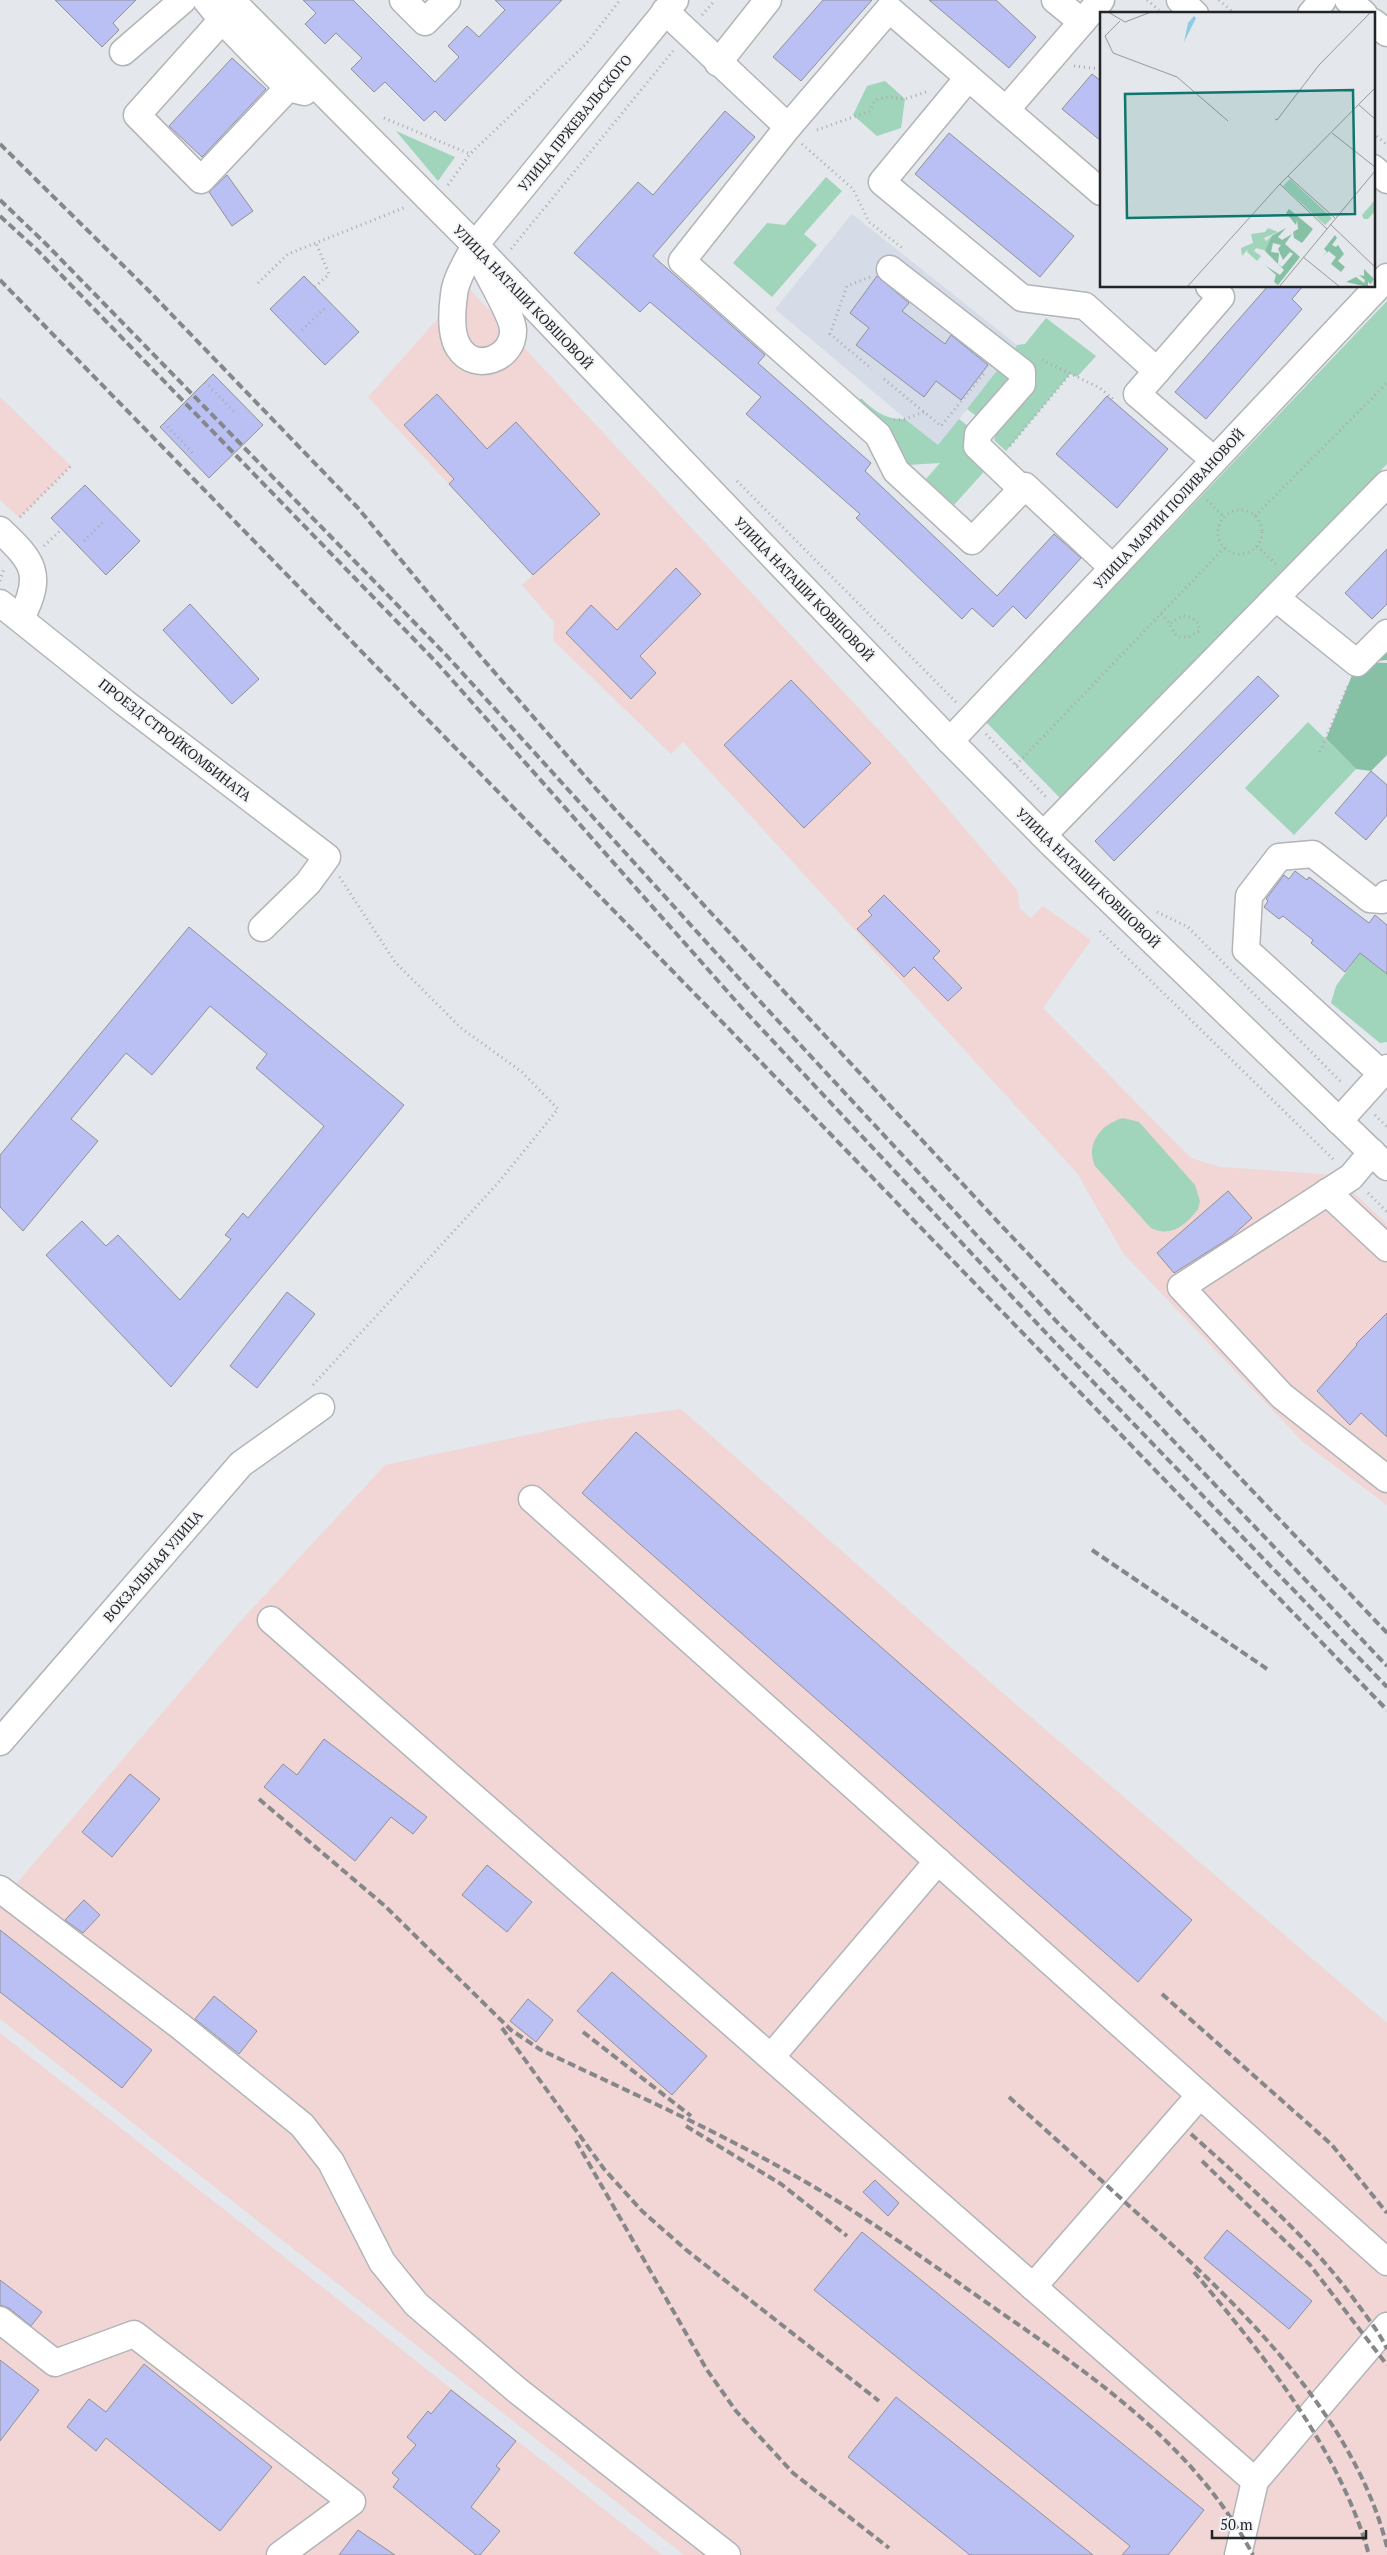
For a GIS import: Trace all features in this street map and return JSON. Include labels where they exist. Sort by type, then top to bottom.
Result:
[{"type":"street","points":[[123,52],[184,0]]},
{"type":"street","points":[[206,0],[226,10],[288,88],[323,93]]},
{"type":"street","points":[[403,0],[425,22],[448,0]]},
{"type":"street","points":[[718,63],[768,0]]},
{"type":"street","points":[[1055,0],[1082,22]]},
{"type":"street","points":[[1006,110],[1101,0]]},
{"type":"street","points":[[1180,0],[1193,12]]},
{"type":"street","points":[[1312,12],[1323,0]]},
{"type":"street","points":[[1348,0],[1362,12]]},
{"type":"street","points":[[670,6],[688,32],[792,133]]},
{"type":"street","name":"УЛИЦА ПРЖЕВАЛЬСКОГО","points":[[475,245],[670,6]]},
{"type":"street","points":[[1100,191],[889,9],[792,133],[682,261],[878,435],[896,472],[972,541],[1025,486],[1113,568]]},
{"type":"street","points":[[226,10],[137,115],[201,180],[288,88]]},
{"type":"street","name":"УЛИЦА НАТАШИ КОВШОВОЙ","points":[[226,10],[437,192],[475,245],[950,741],[1043,835],[1379,1160]]},
{"type":"street","points":[[1374,23],[1387,33]]},
{"type":"street","points":[[968,78],[882,182],[1022,298],[1085,306],[1157,371]]},
{"type":"street","points":[[1374,169],[1387,180]]},
{"type":"street","points":[[899,261],[1022,372],[1022,384],[978,434],[977,446],[1022,489]]},
{"type":"street","name":"УЛИЦА МАРИИ ПОЛИВАНОВОЙ","points":[[950,741],[1387,277]]},
{"type":"street","points":[[1212,288],[1221,296],[1137,394],[1214,460]]},
{"type":"street","points":[[1043,835],[1387,484]]},
{"type":"street","points":[[0,530],[30,559],[33,578],[31,600],[21,618]]},
{"type":"street","points":[[1276,598],[1357,663],[1387,660]]},
{"type":"street","name":"ПРОЕЗД СТРОЙКОМБИНАТА","points":[[0,603],[125,703],[327,857]]},
{"type":"street","points":[[1357,663],[1387,633]]},
{"type":"street","points":[[1339,1121],[1384,1071],[1246,950],[1249,896],[1279,857],[1312,854],[1370,900],[1382,900],[1387,894]]},
{"type":"street","points":[[262,928],[308,883],[327,857]]},
{"type":"street","points":[[1379,1160],[1181,1287],[1282,1396],[1387,1480]]},
{"type":"street","points":[[1327,1192],[1387,1248]]},
{"type":"street","name":"ВОКЗАЛЬНАЯ УЛИЦА","points":[[0,1742],[241,1464],[314,1399]]},
{"type":"street","points":[[532,1499],[1387,2262]]},
{"type":"street","points":[[271,1620],[1255,2481]]},
{"type":"street","points":[[770,2058],[938,1861]]},
{"type":"street","points":[[0,1888],[180,2026],[302,2125],[331,2162],[382,2262],[416,2304],[518,2391],[726,2555]]},
{"type":"street","points":[[1033,2287],[1200,2095]]},
{"type":"street","points":[[0,2320],[55,2363],[134,2334],[352,2502],[280,2555]]},
{"type":"street","points":[[1238,2555],[1255,2481],[1387,2326]]},
{"type":"path","points":[[258,283],[288,254],[437,192],[470,154],[586,44],[620,0]]},
{"type":"path","points":[[514,257],[509,252],[715,0]]},
{"type":"path","points":[[1147,0],[1161,12]]},
{"type":"path","points":[[1219,0],[1233,12]]},
{"type":"path","points":[[792,133],[870,111],[875,100],[888,96],[904,99],[932,90]]},
{"type":"path","points":[[378,112],[385,119],[470,154]]},
{"type":"path","points":[[792,133],[853,189],[869,222],[899,261],[847,286],[830,334],[872,369]]},
{"type":"path","points":[[1374,134],[1387,145]]},
{"type":"path","points":[[316,242],[329,274],[316,287]]},
{"type":"path","points":[[302,330],[325,308]]},
{"type":"path","points":[[884,379],[941,426],[1000,354]]},
{"type":"path","points":[[1037,357],[1100,388],[1122,407]]},
{"type":"path","points":[[995,464],[1070,373]]},
{"type":"path","points":[[205,382],[236,414]]},
{"type":"path","points":[[1255,516],[1387,383]]},
{"type":"path","points":[[164,423],[194,455]]},
{"type":"path","points":[[43,493],[71,466]]},
{"type":"path","points":[[734,479],[972,718],[1063,815]]},
{"type":"path","points":[[1233,511],[1244,511],[1255,516],[1261,526],[1262,536],[1257,546],[1246,553],[1234,554],[1224,548],[1218,539],[1218,527],[1224,517],[1233,511]]},
{"type":"path","points":[[84,541],[105,520]]},
{"type":"path","points":[[1257,546],[1284,572]]},
{"type":"path","points":[[1016,765],[1224,548]]},
{"type":"path","points":[[1161,614],[1171,623],[1172,631],[1178,637],[1189,637],[1199,631],[1199,624],[1192,618],[1182,616],[1171,623]]},
{"type":"path","points":[[1320,752],[1357,663]]},
{"type":"path","points":[[314,1399],[498,1183],[558,1109],[522,1072],[461,1028],[395,962],[327,857]]},
{"type":"path","points":[[1155,911],[1188,927],[1387,1127]]},
{"type":"path","points":[[1100,931],[1387,1212]]},
{"type":"shaded area","points":[[852,214],[1017,345],[938,446],[775,309]]},
{"type":"shaded area","points":[[467,286],[901,754],[1017,890],[1020,909],[1031,918],[1043,906],[1091,940],[1043,1008],[1191,1158],[1220,1167],[1335,1175],[1387,1224],[1387,1505],[1303,1442],[1123,1253],[1077,1173],[683,742],[671,754],[553,640],[554,622],[522,585],[533,575],[368,397]]},
{"type":"shaded area","points":[[0,397],[71,466],[20,518],[0,500]]},
{"type":"shaded area","points":[[681,1409],[990,1682],[1387,2023],[1387,2555],[684,2555],[0,2019],[0,1903],[239,1623],[385,1465],[593,1421]]},
{"type":"shaded area","points":[[0,2033],[520,2443],[662,2555],[0,2555]]},
{"type":"green space","points":[[885,81],[905,99],[901,128],[877,136],[853,115],[867,86]]},
{"type":"green space","points":[[396,131],[455,157],[438,181]]},
{"type":"green space","points":[[826,177],[842,191],[804,234],[817,245],[772,297],[733,263],[767,223],[785,225]]},
{"type":"green space","points":[[1387,301],[1387,464],[1060,798],[986,722]]},
{"type":"green space","points":[[1046,318],[1096,356],[1077,377],[1070,374],[1006,451],[994,440],[998,428],[1034,385],[1012,353],[1017,345],[1025,344]]},
{"type":"green space","points":[[1006,359],[1022,372],[987,424],[967,409]]},
{"type":"green space","points":[[861,398],[881,414],[892,418],[905,419],[938,445],[959,419],[978,434],[990,465],[954,505],[926,479],[940,463],[907,465],[858,404]]},
{"type":"green space","points":[[1387,633],[1387,660],[1365,662],[1387,663],[1387,755],[1371,771],[1356,769],[1326,739],[1357,663]]},
{"type":"green space","points":[[1308,722],[1356,769],[1294,835],[1245,788]]},
{"type":"green space","points":[[1360,953],[1387,964],[1387,1042],[1380,1043],[1331,1003],[1336,986]]},
{"type":"green space","points":[[1123,1118],[1139,1122],[1195,1185],[1200,1201],[1198,1209],[1183,1225],[1171,1231],[1158,1231],[1151,1228],[1095,1166],[1092,1150],[1097,1136],[1108,1125]]},
{"type":"building","points":[[55,0],[136,0],[113,23],[119,30],[102,47]]},
{"type":"building","points":[[303,0],[353,0],[435,82],[459,57],[448,46],[467,26],[479,37],[505,10],[495,0],[562,0],[445,121],[435,111],[424,121],[385,82],[374,92],[351,69],[362,58],[336,33],[325,44],[305,24],[316,13]]},
{"type":"building","points":[[823,0],[872,0],[801,81],[773,57]]},
{"type":"building","points":[[929,0],[996,0],[1036,37],[1009,68]]},
{"type":"building","points":[[232,58],[266,89],[202,157],[169,126]]},
{"type":"building","points":[[1092,74],[1100,80],[1100,140],[1062,109]]},
{"type":"building","points":[[725,111],[755,137],[653,256],[765,355],[758,363],[871,463],[865,471],[997,596],[1054,534],[1081,558],[1026,619],[1013,606],[993,627],[972,608],[962,619],[856,518],[860,514],[746,414],[761,397],[650,302],[640,312],[574,253],[638,182],[653,195]]},
{"type":"building","points":[[949,133],[1074,236],[1040,277],[915,174]]},
{"type":"building","points":[[227,175],[253,211],[232,226],[209,192]]},
{"type":"building","points":[[304,276],[359,332],[325,365],[270,309]]},
{"type":"building","points":[[877,276],[909,303],[902,311],[945,344],[951,335],[988,365],[961,400],[936,381],[924,397],[856,345],[869,328],[850,313]]},
{"type":"building","points":[[1266,288],[1301,288],[1292,299],[1302,309],[1206,419],[1175,392]]},
{"type":"building","points":[[213,374],[263,425],[209,478],[160,427]]},
{"type":"building","points":[[437,394],[487,449],[516,422],[600,514],[533,575],[449,484],[454,479],[404,425]]},
{"type":"building","points":[[1107,396],[1168,449],[1117,508],[1056,454]]},
{"type":"building","points":[[85,485],[140,541],[106,575],[51,518]]},
{"type":"building","points":[[1387,549],[1387,604],[1372,619],[1345,593]]},
{"type":"building","points":[[676,568],[701,594],[640,656],[656,673],[631,699],[566,633],[591,605],[617,630]]},
{"type":"building","points":[[190,604],[259,679],[232,704],[163,630]]},
{"type":"building","points":[[1258,676],[1279,696],[1114,861],[1095,841]]},
{"type":"building","points":[[791,680],[871,763],[804,828],[724,745]]},
{"type":"building","points":[[1371,771],[1387,785],[1387,815],[1366,840],[1335,813]]},
{"type":"building","points":[[1295,871],[1307,880],[1309,877],[1369,923],[1375,915],[1387,925],[1387,974],[1360,953],[1345,972],[1311,943],[1313,940],[1283,916],[1279,919],[1264,907],[1268,901],[1266,899],[1284,875],[1289,879]]},
{"type":"building","points":[[884,895],[940,951],[933,958],[962,988],[948,1001],[914,967],[904,977],[857,929],[872,915],[868,911]]},
{"type":"building","points":[[189,927],[404,1105],[171,1387],[46,1255],[82,1221],[106,1246],[118,1235],[180,1300],[231,1239],[225,1235],[243,1213],[248,1218],[324,1126],[256,1068],[267,1054],[210,1006],[152,1075],[126,1053],[71,1119],[98,1141],[23,1231],[0,1207],[0,1155]]},
{"type":"building","points":[[1228,1191],[1252,1218],[1231,1237],[1174,1273],[1157,1253]]},
{"type":"building","points":[[287,1292],[315,1314],[257,1388],[230,1366]]},
{"type":"building","points":[[1387,1313],[1387,1437],[1361,1413],[1350,1425],[1317,1391],[1356,1344]]},
{"type":"building","points":[[636,1432],[1192,1920],[1138,1982],[582,1493]]},
{"type":"building","points":[[324,1739],[427,1817],[413,1834],[391,1817],[355,1861],[264,1787],[283,1764],[297,1775]]},
{"type":"building","points":[[130,1774],[160,1799],[112,1857],[82,1832]]},
{"type":"building","points":[[487,1865],[532,1902],[507,1932],[462,1895]]},
{"type":"building","points":[[84,1900],[100,1915],[83,1933],[65,1920]]},
{"type":"building","points":[[0,1930],[152,2050],[122,2088],[0,1992]]},
{"type":"building","points":[[612,1972],[707,2056],[672,2095],[577,2011]]},
{"type":"building","points":[[214,1996],[257,2031],[239,2054],[195,2019]]},
{"type":"building","points":[[528,1999],[553,2020],[536,2042],[510,2021]]},
{"type":"building","points":[[875,2180],[899,2203],[888,2216],[863,2192]]},
{"type":"building","points":[[1227,2230],[1312,2301],[1289,2329],[1204,2258]]},
{"type":"building","points":[[862,2232],[1204,2510],[1168,2555],[1122,2555],[1130,2546],[814,2290]]},
{"type":"building","points":[[0,2280],[42,2312],[31,2326],[9,2308],[0,2305]]},
{"type":"building","points":[[0,2360],[39,2390],[0,2441]]},
{"type":"building","points":[[144,2364],[272,2467],[220,2531],[106,2438],[96,2451],[67,2427],[89,2399],[106,2412]]},
{"type":"building","points":[[451,2390],[516,2441],[496,2466],[500,2469],[471,2507],[500,2531],[480,2555],[476,2555],[393,2487],[399,2479],[392,2473],[416,2445],[407,2437],[428,2411],[431,2414]]},
{"type":"building","points":[[896,2397],[1093,2555],[970,2555],[848,2457]]},
{"type":"building","points":[[358,2530],[395,2555],[339,2555]]},
{"type":"railway","points":[[0,144],[148,290],[358,508],[482,658],[597,790],[998,1222],[1387,1633]]},
{"type":"railway","points":[[0,200],[45,243],[447,656],[755,996],[1057,1322],[1144,1410],[1387,1666]]},
{"type":"railway","points":[[0,216],[37,250],[438,664],[742,1008],[1047,1334],[1387,1687]]},
{"type":"railway","points":[[0,280],[726,1026],[1387,1710]]},
{"type":"railway","points":[[1092,1550],[1267,1669]]},
{"type":"railway","points":[[259,1799],[385,1906],[511,2030],[541,2050],[699,2125],[819,2190],[899,2242],[1075,2365],[1143,2420],[1175,2450],[1204,2482],[1230,2517],[1253,2555]]},
{"type":"railway","points":[[1162,1994],[1332,2145],[1387,2213]]},
{"type":"railway","points":[[502,2028],[604,2169],[642,2211],[685,2249],[879,2401]]},
{"type":"railway","points":[[583,2032],[691,2116]]},
{"type":"railway","points":[[1009,2097],[1206,2277],[1245,2316],[1282,2358],[1317,2402],[1346,2448],[1370,2497],[1387,2547]]},
{"type":"railway","points":[[686,2126],[781,2184],[847,2236]]},
{"type":"railway","points":[[1191,2134],[1299,2234],[1338,2278],[1377,2331],[1387,2349]]},
{"type":"railway","points":[[576,2141],[707,2370],[736,2411],[793,2473],[889,2548]]},
{"type":"railway","points":[[1202,2161],[1310,2265],[1387,2365]]},
{"type":"railway","points":[[1194,2272],[1272,2370],[1319,2441],[1339,2478],[1356,2516],[1369,2555]]}]
